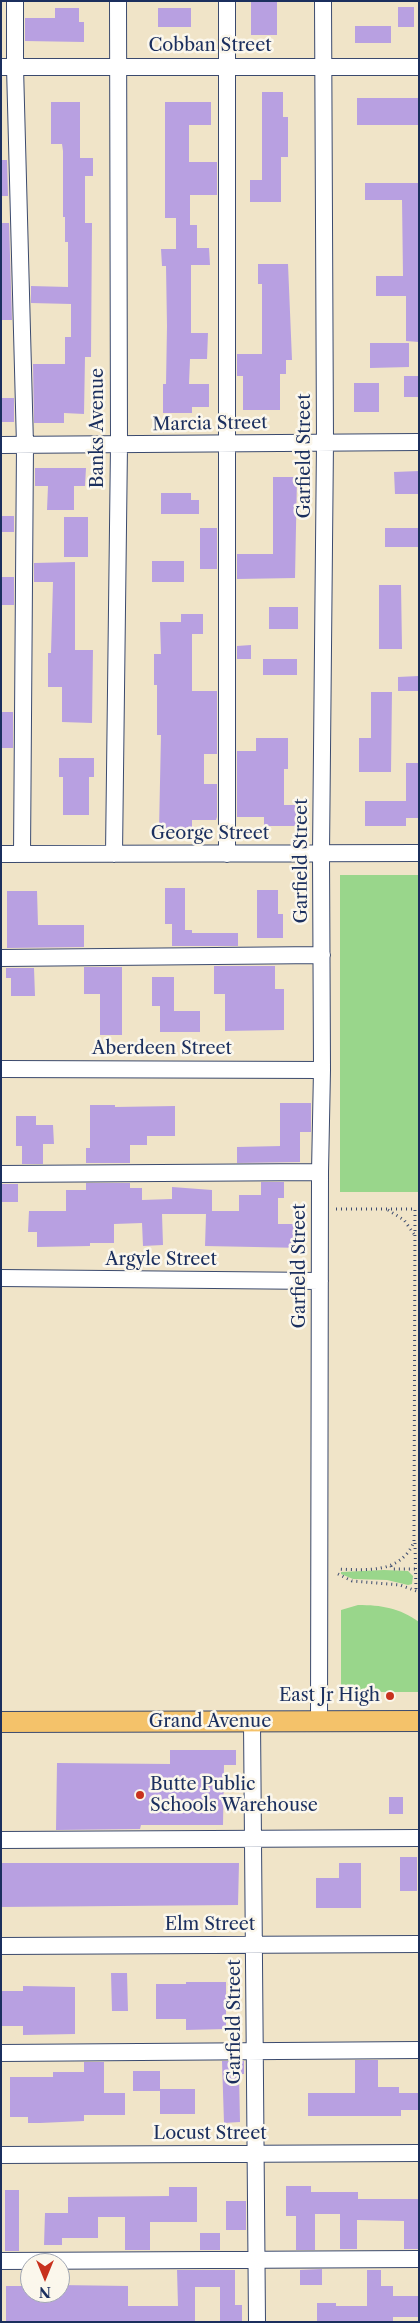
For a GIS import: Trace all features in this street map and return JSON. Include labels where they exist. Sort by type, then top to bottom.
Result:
[{"type":"main road","name":"Grand Avenue","points":[[1,1722],[419,1721]]},
{"type":"street","points":[[15,1],[8,67],[25,445],[22,854]]},
{"type":"street","name":"Banks Avenue","points":[[114,854],[119,444],[118,1]]},
{"type":"street","points":[[226,1],[227,854]]},
{"type":"street","name":"Garfield Street","points":[[319,1722],[321,853],[325,442],[324,1]]},
{"type":"street","name":"Cobban Street","points":[[8,67],[419,66]]},
{"type":"street","name":"Marcia Street","points":[[1,445],[419,442]]},
{"type":"street","name":"George Street","points":[[1,854],[419,853]]},
{"type":"street","points":[[1,958],[322,955]]},
{"type":"street","name":"Aberdeen Street","points":[[1,1069],[322,1070]]},
{"type":"street","points":[[1,1174],[320,1172]]},
{"type":"street","name":"Argyle Street","points":[[1,1278],[320,1281]]},
{"type":"street","name":"Garfield Street","points":[[252,1722],[257,2322]]},
{"type":"street","points":[[1,1840],[419,1838]]},
{"type":"street","name":"Elm Street","points":[[1,1946],[419,1944]]},
{"type":"street","points":[[1,2053],[419,2050]]},
{"type":"street","name":"Locust Street","points":[[1,2155],[419,2153]]},
{"type":"street","points":[[1,2261],[419,2260]]},
{"type":"path","points":[[336,1209],[417,1209],[415,1236],[415,1537],[417,1591],[388,1582],[352,1581],[338,1574]]},
{"type":"path","points":[[385,1209],[399,1216],[415,1236]]},
{"type":"path","points":[[338,1569],[380,1569],[391,1566],[407,1554],[415,1537]]},
{"type":"path","points":[[391,1566],[392,1569],[417,1569]]},
{"type":"green space","points":[[340,875],[419,875],[419,1192],[340,1192]]},
{"type":"green space","points":[[408,1571],[413,1576],[412,1584],[408,1585],[387,1580],[353,1579],[341,1574],[341,1572]]},
{"type":"green space","points":[[358,1605],[390,1608],[405,1613],[419,1622],[419,1692],[343,1692],[341,1689],[341,1610]]},
{"type":"building","points":[[251,1],[277,1],[277,35],[251,35]]},
{"type":"building","points":[[398,7],[414,7],[414,27],[398,27]]},
{"type":"building","points":[[55,8],[79,8],[79,22],[84,22],[84,42],[25,41],[25,18],[55,18]]},
{"type":"building","points":[[158,8],[191,8],[191,27],[158,27]]},
{"type":"building","points":[[355,26],[391,26],[391,43],[355,43]]},
{"type":"building","points":[[262,92],[283,92],[283,117],[288,117],[288,157],[281,157],[281,202],[250,202],[250,180],[262,180]]},
{"type":"building","points":[[357,98],[418,98],[418,125],[357,125]]},
{"type":"building","points":[[51,102],[80,102],[80,158],[93,158],[93,176],[85,176],[85,223],[92,223],[91,357],[85,357],[84,414],[64,413],[64,423],[34,423],[33,364],[65,364],[65,337],[71,337],[71,304],[31,303],[31,286],[68,287],[68,242],[65,242],[65,217],[63,217],[63,151],[62,144],[51,144]]},
{"type":"building","points":[[165,102],[211,102],[211,125],[189,125],[189,162],[217,162],[217,195],[190,195],[190,225],[197,225],[197,248],[209,248],[210,265],[191,265],[191,333],[208,333],[207,359],[190,359],[189,384],[209,384],[209,407],[192,407],[192,413],[163,413],[163,384],[166,384],[167,326],[166,266],[162,266],[161,249],[176,249],[176,218],[165,218]]},
{"type":"building","points":[[1,160],[7,160],[8,196],[1,196]]},
{"type":"building","points":[[365,183],[419,183],[419,342],[406,341],[406,296],[376,296],[376,276],[403,276],[402,200],[365,200]]},
{"type":"building","points":[[1,223],[9,223],[12,320],[1,320]]},
{"type":"building","points":[[258,264],[288,264],[292,360],[286,360],[286,374],[280,374],[280,410],[243,410],[243,376],[237,376],[237,354],[262,354],[262,284],[258,284]]},
{"type":"building","points":[[370,343],[409,343],[409,367],[370,368]]},
{"type":"building","points":[[404,376],[419,376],[419,397],[404,397]]},
{"type":"building","points":[[354,383],[379,383],[379,412],[354,412]]},
{"type":"building","points":[[1,398],[14,398],[14,422],[1,422]]},
{"type":"building","points":[[35,468],[86,468],[85,486],[74,486],[74,510],[47,510],[48,486],[35,486]]},
{"type":"building","points":[[419,471],[419,494],[395,494],[394,472]]},
{"type":"building","points":[[273,477],[297,477],[295,578],[237,579],[237,554],[273,554]]},
{"type":"building","points":[[161,493],[191,493],[191,500],[199,500],[199,514],[161,514]]},
{"type":"building","points":[[1,516],[14,516],[14,532],[1,532]]},
{"type":"building","points":[[64,517],[88,517],[88,557],[64,557]]},
{"type":"building","points":[[200,528],[217,528],[217,569],[200,569]]},
{"type":"building","points":[[385,528],[419,528],[419,547],[385,547]]},
{"type":"building","points":[[152,561],[184,561],[184,582],[152,582]]},
{"type":"building","points":[[75,562],[75,650],[93,650],[92,723],[62,722],[62,687],[48,687],[48,653],[51,653],[53,582],[34,582],[34,563]]},
{"type":"building","points":[[1,577],[14,577],[14,605],[1,605]]},
{"type":"building","points":[[379,585],[401,585],[402,649],[379,649]]},
{"type":"building","points":[[269,607],[298,607],[298,629],[269,629]]},
{"type":"building","points":[[181,614],[203,614],[203,634],[192,634],[192,691],[217,691],[217,754],[204,754],[204,784],[217,784],[217,817],[216,820],[192,820],[192,832],[159,830],[161,735],[157,735],[157,685],[154,685],[154,654],[161,654],[160,622],[181,622]]},
{"type":"building","points":[[251,645],[251,659],[237,659],[237,646]]},
{"type":"building","points":[[263,659],[297,659],[297,675],[263,675]]},
{"type":"building","points":[[418,676],[418,691],[398,691],[398,677]]},
{"type":"building","points":[[371,692],[392,692],[391,772],[359,772],[359,738],[371,738]]},
{"type":"building","points":[[1,712],[13,712],[13,748],[1,748]]},
{"type":"building","points":[[256,738],[288,738],[288,769],[284,769],[284,805],[296,805],[296,826],[264,826],[264,817],[237,817],[237,751],[256,751]]},
{"type":"building","points":[[59,758],[94,758],[94,777],[89,777],[89,815],[63,815],[63,777],[59,777]]},
{"type":"building","points":[[406,763],[419,763],[419,818],[406,818],[406,826],[365,826],[365,801],[406,801]]},
{"type":"building","points":[[165,888],[185,888],[185,930],[192,930],[192,933],[238,933],[238,946],[172,946],[172,924],[165,924]]},
{"type":"building","points":[[257,890],[278,890],[278,914],[283,914],[283,938],[257,938]]},
{"type":"building","points":[[7,891],[37,891],[38,925],[84,925],[84,947],[7,948]]},
{"type":"building","points":[[214,966],[275,966],[275,989],[284,989],[284,1030],[225,1031],[225,994],[214,994]]},
{"type":"building","points":[[84,967],[122,967],[122,1035],[100,1035],[100,994],[84,994]]},
{"type":"building","points":[[6,968],[34,968],[35,996],[11,996],[11,978],[6,978]]},
{"type":"building","points":[[152,977],[174,977],[174,1011],[200,1011],[200,1032],[160,1032],[160,1006],[152,1006]]},
{"type":"building","points":[[280,1103],[311,1103],[311,1132],[300,1132],[300,1162],[237,1163],[237,1147],[280,1146]]},
{"type":"building","points":[[90,1105],[115,1105],[115,1107],[175,1106],[175,1136],[147,1136],[147,1145],[130,1145],[130,1163],[86,1163],[86,1148],[90,1148]]},
{"type":"building","points":[[16,1116],[36,1116],[36,1125],[53,1125],[54,1144],[43,1144],[43,1164],[22,1164],[22,1146],[16,1146]]},
{"type":"building","points":[[261,1182],[284,1182],[284,1198],[278,1198],[278,1224],[304,1224],[304,1248],[205,1246],[206,1214],[162,1214],[163,1245],[143,1246],[142,1223],[114,1224],[114,1243],[90,1243],[90,1246],[37,1247],[37,1232],[28,1232],[29,1211],[66,1211],[66,1190],[86,1190],[86,1183],[130,1183],[130,1188],[142,1188],[142,1200],[172,1199],[172,1187],[212,1190],[212,1211],[239,1211],[239,1195],[261,1195]]},
{"type":"building","points":[[1,1184],[18,1184],[18,1202],[1,1202]]},
{"type":"building","name":"Butte Public Schools Warehouse","points":[[170,1750],[236,1750],[236,1765],[224,1765],[223,1825],[141,1825],[140,1829],[56,1830],[57,1763],[170,1764]]},
{"type":"building","points":[[389,1797],[403,1797],[403,1814],[389,1814]]},
{"type":"building","points":[[400,1857],[417,1857],[417,1891],[400,1891]]},
{"type":"building","points":[[1,1863],[239,1863],[238,1905],[1,1907]]},
{"type":"building","points":[[339,1863],[361,1863],[361,1908],[316,1908],[316,1878],[339,1878]]},
{"type":"building","points":[[111,1973],[127,1973],[128,2011],[112,2011]]},
{"type":"building","points":[[186,1982],[226,1982],[226,2029],[186,2030],[186,2019],[156,2019],[156,1984],[186,1984]]},
{"type":"building","points":[[23,1986],[75,1987],[75,2034],[23,2035],[23,2026],[1,2026],[1,1991],[23,1991]]},
{"type":"building","points":[[355,2060],[378,2060],[378,2087],[399,2087],[399,2093],[419,2093],[419,2110],[401,2110],[401,2116],[308,2116],[308,2093],[355,2093]]},
{"type":"building","points":[[222,2061],[244,2061],[244,2074],[239,2074],[240,2122],[224,2123]]},
{"type":"building","points":[[84,2062],[104,2062],[104,2093],[125,2093],[125,2115],[84,2115],[84,2121],[40,2123],[28,2123],[28,2117],[10,2117],[10,2077],[53,2077],[53,2072],[84,2072]]},
{"type":"building","points":[[133,2071],[160,2071],[160,2089],[195,2089],[195,2114],[160,2114],[160,2091],[133,2091]]},
{"type":"building","points":[[286,2186],[311,2186],[311,2192],[358,2192],[358,2199],[419,2199],[419,2249],[404,2249],[404,2221],[357,2220],[357,2249],[340,2249],[340,2214],[315,2214],[315,2250],[296,2250],[296,2216],[286,2216]]},
{"type":"building","points":[[169,2187],[197,2187],[197,2222],[150,2222],[150,2250],[125,2250],[125,2217],[98,2217],[98,2238],[62,2238],[62,2245],[44,2245],[45,2213],[68,2213],[68,2197],[169,2196]]},
{"type":"building","points":[[5,2190],[19,2190],[19,2251],[5,2251]]},
{"type":"building","points":[[226,2201],[246,2201],[246,2230],[226,2230]]},
{"type":"building","points":[[200,2233],[220,2233],[220,2250],[200,2250]]},
{"type":"building","points":[[322,2269],[322,2285],[300,2285],[300,2270]]},
{"type":"building","points":[[177,2270],[235,2270],[235,2305],[242,2305],[242,2322],[220,2322],[220,2287],[195,2287],[195,2322],[6,2322],[6,2286],[20,2286],[20,2303],[70,2303],[70,2285],[128,2286],[128,2306],[178,2306]]},
{"type":"building","points":[[367,2270],[381,2270],[381,2286],[393,2286],[393,2296],[419,2296],[419,2317],[393,2317],[393,2322],[317,2322],[317,2303],[336,2303],[336,2306],[367,2306]]},
{"type":"place","name":"East Jr High","points":[[390,1696]]},
{"type":"place","name":"Butte Public Schools Warehouse","points":[[140,1795]]}]
